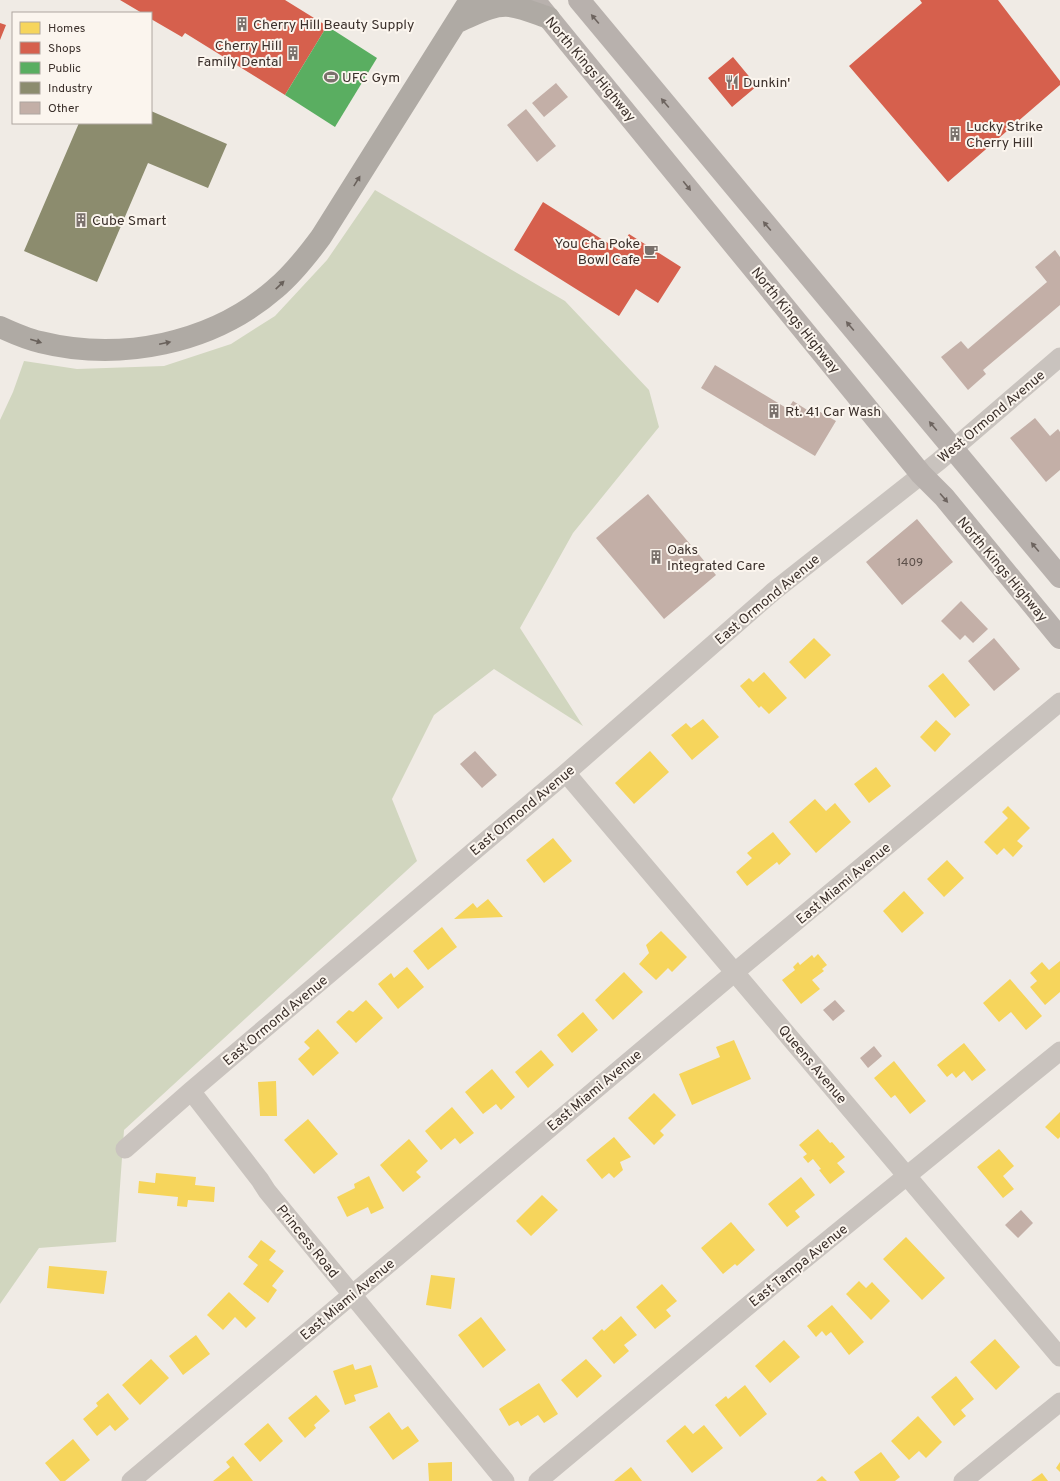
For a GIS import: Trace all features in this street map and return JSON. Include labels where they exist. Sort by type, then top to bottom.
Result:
[{"type":"highway","points":[[0,327],[38,342],[63,347],[121,350],[145,348],[172,342],[197,334],[240,314],[258,302],[275,290],[290,275],[321,237],[470,0]]},
{"type":"highway","points":[[457,22],[488,9],[509,6],[549,18]]},
{"type":"main road","name":"North Kings Highway","points":[[534,0],[921,474],[944,497],[1060,638]]},
{"type":"main road","points":[[579,0],[1060,577]]},
{"type":"street","name":"West Ormond Avenue","points":[[921,474],[953,449],[1060,358]]},
{"type":"street","name":"East Ormond Avenue","points":[[125,1149],[191,1091],[566,773],[774,591],[921,474]]},
{"type":"street","name":"East Miami Avenue","points":[[131,1481],[735,972],[1060,702]]},
{"type":"street","name":"Queens Avenue","points":[[566,773],[1060,1357]]},
{"type":"street","name":"East Tampa Avenue","points":[[538,1481],[774,1284],[1060,1051]]},
{"type":"street","name":"Princess Road","points":[[191,1091],[267,1191],[506,1481]]},
{"type":"street","points":[[963,1481],[1060,1402]]},
{"type":"green space","points":[[375,190],[565,301],[649,390],[659,427],[573,533],[520,628],[583,726],[494,669],[434,715],[392,799],[417,861],[124,1130],[116,1242],[39,1248],[0,1304],[0,420],[13,392],[24,361],[77,369],[164,366],[231,344],[275,316],[327,260]]},
{"type":"building: Homes","points":[[814,638],[831,655],[805,679],[789,662]]},
{"type":"building: Homes","points":[[764,672],[787,698],[769,714],[761,706],[759,708],[740,686],[749,678],[753,682]]},
{"type":"building: Homes","points":[[943,673],[970,705],[955,718],[928,686]]},
{"type":"building: Homes","points":[[703,719],[719,737],[692,760],[671,735],[686,723],[691,728]]},
{"type":"building: Homes","points":[[936,720],[951,734],[935,752],[920,737]]},
{"type":"building: Homes","points":[[650,751],[669,772],[634,804],[615,783]]},
{"type":"building: Homes","points":[[876,767],[891,786],[869,803],[854,784]]},
{"type":"building: Homes","points":[[815,799],[826,811],[835,803],[851,822],[816,853],[789,822]]},
{"type":"building: Homes","points":[[1008,806],[1030,828],[1017,841],[1023,846],[1013,857],[1004,848],[997,855],[984,842],[1008,818],[1002,812]]},
{"type":"building: Homes","points":[[773,832],[791,854],[779,865],[777,862],[747,886],[736,872],[752,858],[747,853]]},
{"type":"building: Homes","points":[[553,838],[572,861],[544,883],[526,860]]},
{"type":"building: Homes","points":[[947,860],[964,878],[944,897],[927,879]]},
{"type":"building: Homes","points":[[904,891],[924,913],[902,933],[883,911]]},
{"type":"building: Homes","points":[[488,899],[503,917],[454,919],[473,903],[477,908]]},
{"type":"building: Homes","points":[[442,927],[457,947],[428,970],[413,951]]},
{"type":"building: Homes","points":[[661,931],[687,957],[672,972],[668,968],[656,980],[639,964],[649,953],[646,945]]},
{"type":"building: Homes","points":[[818,954],[827,965],[822,969],[824,971],[812,980],[820,989],[801,1004],[782,980],[795,970],[793,967],[798,962],[800,965],[812,955],[814,958]]},
{"type":"building: Homes","points":[[1060,961],[1060,992],[1045,1005],[1030,987],[1037,981],[1030,973],[1042,962],[1049,970]]},
{"type":"building: Homes","points":[[407,967],[424,987],[398,1009],[378,984],[391,973],[394,978]]},
{"type":"building: Homes","points":[[624,972],[643,992],[613,1020],[595,1000]]},
{"type":"building: Homes","points":[[1010,979],[1042,1016],[1026,1030],[1011,1012],[999,1022],[983,1003]]},
{"type":"building: Homes","points":[[366,1000],[383,1018],[356,1043],[336,1022],[349,1010],[353,1012]]},
{"type":"building: Homes","points":[[583,1012],[598,1030],[572,1053],[557,1035]]},
{"type":"building: Homes","points":[[318,1029],[339,1053],[313,1076],[298,1059],[310,1048],[304,1042]]},
{"type":"building: Homes","points":[[734,1040],[751,1079],[692,1105],[679,1074],[720,1057],[716,1047]]},
{"type":"building: Homes","points":[[964,1043],[986,1070],[972,1081],[964,1071],[956,1078],[952,1073],[947,1077],[937,1065]]},
{"type":"building: Homes","points":[[541,1050],[554,1065],[528,1088],[515,1072]]},
{"type":"building: Homes","points":[[894,1061],[926,1101],[910,1114],[895,1095],[891,1098],[874,1078]]},
{"type":"building: Homes","points":[[492,1069],[515,1097],[501,1110],[496,1104],[483,1114],[465,1092]]},
{"type":"building: Homes","points":[[276,1081],[277,1116],[260,1116],[258,1082]]},
{"type":"building: Homes","points":[[654,1093],[676,1115],[660,1131],[664,1135],[654,1145],[628,1118]]},
{"type":"building: Homes","points":[[452,1107],[474,1133],[460,1144],[455,1138],[441,1150],[425,1131]]},
{"type":"building: Homes","points":[[1060,1112],[1060,1137],[1058,1139],[1045,1127]]},
{"type":"building: Homes","points":[[308,1119],[338,1154],[314,1174],[284,1140]]},
{"type":"building: Homes","points":[[818,1129],[845,1157],[837,1163],[845,1172],[830,1184],[819,1170],[821,1169],[813,1159],[808,1163],[803,1157],[807,1154],[799,1145]]},
{"type":"building: Homes","points":[[614,1137],[631,1157],[620,1162],[623,1170],[614,1178],[609,1173],[602,1179],[586,1160]]},
{"type":"building: Homes","points":[[409,1139],[428,1161],[416,1172],[421,1177],[403,1192],[380,1165]]},
{"type":"building: Homes","points":[[999,1149],[1014,1166],[1003,1176],[1014,1189],[1003,1198],[977,1167]]},
{"type":"building: Homes","points":[[156,1173],[196,1177],[195,1185],[215,1187],[214,1202],[188,1200],[187,1207],[177,1206],[178,1197],[138,1193],[139,1181],[155,1183]]},
{"type":"building: Homes","points":[[369,1176],[384,1208],[371,1214],[368,1207],[347,1217],[337,1197],[355,1188],[354,1184]]},
{"type":"building: Homes","points":[[801,1177],[815,1195],[795,1211],[800,1217],[787,1227],[768,1204]]},
{"type":"building: Homes","points":[[542,1195],[558,1210],[531,1236],[516,1221]]},
{"type":"building: Homes","points":[[731,1222],[755,1250],[737,1266],[735,1264],[723,1274],[701,1248]]},
{"type":"building: Homes","points":[[906,1237],[945,1278],[922,1300],[883,1259]]},
{"type":"building: Homes","points":[[261,1240],[276,1251],[269,1260],[284,1271],[272,1286],[277,1290],[268,1303],[243,1284],[258,1265],[248,1257]]},
{"type":"building: Homes","points":[[49,1266],[107,1271],[104,1294],[47,1288]]},
{"type":"building: Homes","points":[[431,1275],[455,1278],[451,1309],[426,1305]]},
{"type":"building: Homes","points":[[859,1281],[866,1288],[872,1282],[890,1301],[871,1320],[846,1294]]},
{"type":"building: Homes","points":[[662,1284],[677,1301],[666,1310],[671,1316],[655,1329],[636,1307]]},
{"type":"building: Homes","points":[[229,1292],[256,1318],[246,1328],[235,1317],[223,1330],[207,1315]]},
{"type":"building: Homes","points":[[832,1305],[864,1342],[849,1355],[831,1332],[826,1336],[822,1331],[816,1337],[807,1326]]},
{"type":"building: Homes","points":[[621,1316],[637,1335],[624,1345],[629,1351],[614,1364],[592,1338],[602,1329],[604,1331]]},
{"type":"building: Homes","points":[[481,1317],[506,1350],[483,1368],[458,1335]]},
{"type":"building: Homes","points":[[196,1335],[210,1354],[183,1375],[169,1356]]},
{"type":"building: Homes","points":[[995,1339],[1020,1367],[996,1390],[970,1362]]},
{"type":"building: Homes","points":[[784,1340],[800,1357],[770,1383],[755,1366]]},
{"type":"building: Homes","points":[[151,1359],[169,1378],[140,1405],[122,1385]]},
{"type":"building: Homes","points":[[586,1359],[602,1376],[577,1398],[561,1380]]},
{"type":"building: Homes","points":[[353,1364],[355,1370],[371,1365],[378,1387],[354,1395],[356,1401],[345,1405],[333,1371]]},
{"type":"building: Homes","points":[[956,1376],[974,1399],[961,1410],[966,1416],[954,1426],[931,1397]]},
{"type":"building: Homes","points":[[539,1383],[558,1414],[544,1423],[538,1415],[521,1426],[518,1421],[509,1426],[499,1409]]},
{"type":"building: Homes","points":[[745,1385],[767,1414],[740,1437],[715,1405],[726,1396],[728,1399]]},
{"type":"building: Homes","points":[[108,1393],[129,1419],[115,1431],[110,1425],[97,1436],[83,1419],[98,1406],[96,1403]]},
{"type":"building: Homes","points":[[316,1395],[330,1411],[314,1425],[316,1428],[305,1438],[288,1418]]},
{"type":"building: Homes","points":[[389,1412],[402,1430],[408,1426],[419,1441],[393,1460],[369,1427]]},
{"type":"building: Homes","points":[[918,1416],[942,1442],[926,1458],[919,1451],[909,1460],[891,1441]]},
{"type":"building: Homes","points":[[268,1423],[283,1441],[260,1462],[244,1444]]},
{"type":"building: Homes","points":[[685,1425],[693,1434],[704,1425],[723,1448],[692,1473],[666,1441]]},
{"type":"building: Homes","points":[[73,1439],[90,1460],[65,1481],[60,1481],[45,1463]]},
{"type":"building: Homes","points":[[881,1452],[900,1477],[895,1481],[860,1481],[854,1472]]},
{"type":"building: Homes","points":[[233,1456],[253,1481],[213,1481],[230,1467],[226,1462]]},
{"type":"building: Homes","points":[[452,1462],[452,1481],[429,1481],[428,1463]]},
{"type":"building: Homes","points":[[1060,1462],[1060,1472],[1056,1468]]},
{"type":"building: Homes","points":[[631,1467],[642,1481],[614,1481]]},
{"type":"building: Homes","points":[[1042,1473],[1048,1481],[1031,1481]]},
{"type":"building: Homes","points":[[822,1476],[827,1481],[816,1481]]},
{"type":"building: Shops","points":[[120,0],[285,0],[327,26],[285,95],[185,33],[182,37],[152,20],[152,12],[140,12]]},
{"type":"building: Shops","name":"Lucky Strike Cherry Hill","points":[[920,0],[998,0],[1060,81],[1060,85],[948,182],[849,66],[922,3]]},
{"type":"building: Shops","points":[[0,23],[6,25],[0,40]]},
{"type":"building: Shops","name":"Dunkin'","points":[[733,57],[757,86],[732,107],[708,78]]},
{"type":"building: Shops","points":[[543,202],[619,250],[629,234],[681,267],[658,303],[636,289],[619,316],[514,250]]},
{"type":"building: Public","name":"UFC Gym","points":[[327,26],[377,58],[335,127],[285,95]]},
{"type":"building: Industry","name":"Cube Smart","points":[[152,111],[227,144],[208,188],[148,163],[97,282],[24,251],[79,124],[152,124]]},
{"type":"building: Other","points":[[556,83],[568,97],[544,117],[532,103]]},
{"type":"building: Other","points":[[526,109],[556,146],[537,162],[507,125]]},
{"type":"building: Other","points":[[1055,250],[1060,257],[1060,305],[983,370],[986,374],[968,390],[941,357],[961,341],[968,349],[1047,282],[1035,267]]},
{"type":"building: Other","name":"Rt. 41 Car Wash","points":[[715,365],[788,409],[793,401],[812,413],[815,409],[836,421],[815,456],[701,388]]},
{"type":"building: Other","points":[[1035,418],[1050,436],[1058,429],[1060,432],[1060,470],[1046,482],[1010,438]]},
{"type":"building: Other","name":"Oaks Integrated Care","points":[[648,494],[716,575],[664,619],[596,538]]},
{"type":"building: Other","points":[[917,519],[953,562],[902,605],[866,562]]},
{"type":"building: Other","points":[[961,601],[988,629],[973,643],[965,635],[960,640],[941,621]]},
{"type":"building: Other","points":[[994,638],[1020,669],[994,691],[968,661]]},
{"type":"building: Other","points":[[475,751],[497,775],[482,788],[460,764]]},
{"type":"building: Other","points":[[835,1000],[845,1011],[833,1021],[823,1010]]},
{"type":"building: Other","points":[[874,1046],[882,1056],[868,1068],[860,1058]]},
{"type":"building: Other","points":[[1021,1210],[1033,1223],[1018,1238],[1005,1225]]},
{"type":"place","name":"Cherry Hill Beauty Supply","points":[[242,24]]},
{"type":"place","name":"Cherry Hill Family Dental","points":[[293,53]]},
{"type":"place","name":"UFC Gym","points":[[331,77]]},
{"type":"place","name":"Dunkin'","points":[[732,82]]},
{"type":"place","name":"Lucky Strike Cherry Hill","points":[[955,134]]},
{"type":"place","name":"Cube Smart","points":[[81,220]]},
{"type":"place","name":"You Cha Poke Bowl Cafe","points":[[651,251]]},
{"type":"place","name":"Rt. 41 Car Wash","points":[[774,411]]},
{"type":"place","name":"Oaks Integrated Care","points":[[656,557]]}]
